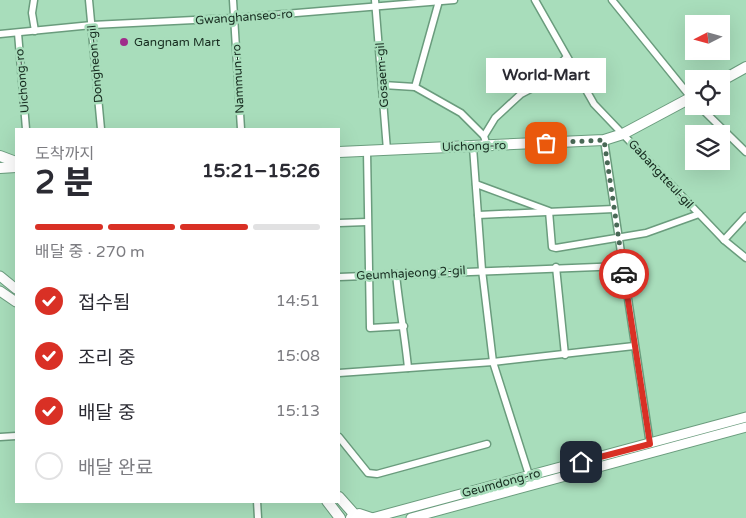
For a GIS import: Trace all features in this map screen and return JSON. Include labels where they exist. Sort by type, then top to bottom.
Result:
[{"type":"main road","points":[[730,76],[746,67]]},
{"type":"main road","name":"Uichong-ro","points":[[340,152],[473,147],[486,141],[604,140],[623,134],[685,102]]},
{"type":"main road","points":[[0,156],[15,162]]},
{"type":"main road","points":[[0,168],[15,167]]},
{"type":"main road","points":[[340,498],[353,517]]},
{"type":"main road","points":[[329,503],[340,518]]},
{"type":"main road","name":"Geumdong-ro","points":[[353,517],[364,514],[371,518]]},
{"type":"street","points":[[34,0],[32,12],[35,31]]},
{"type":"street","name":"Dongheon-gil","points":[[89,0],[101,128]]},
{"type":"street","name":"Nammun-ro","points":[[233,0],[241,128]]},
{"type":"street","name":"Gwanghanseo-ro","points":[[0,34],[92,25],[235,18],[376,3],[454,0]]},
{"type":"street","name":"Gabangtteul-gil","points":[[535,0],[566,58],[594,104],[724,240],[746,258]]},
{"type":"street","name":"Uichong-ro","points":[[612,0],[685,88]]},
{"type":"street","points":[[414,88],[443,1]]},
{"type":"street","name":"Gosaem-gil","points":[[376,3],[387,150]]},
{"type":"street","name":"Uichong-ro","points":[[18,33],[26,128]]},
{"type":"street","points":[[383,85],[414,88],[461,112],[486,141],[502,112],[521,94],[538,85],[566,58]]},
{"type":"street","points":[[708,115],[746,152]]},
{"type":"street","points":[[604,140],[650,444]]},
{"type":"street","name":"Geumhajeong 2-gil","points":[[473,147],[482,270]]},
{"type":"street","points":[[367,150],[370,328],[404,326]]},
{"type":"street","points":[[476,184],[549,211]]},
{"type":"street","points":[[478,215],[614,209]]},
{"type":"street","points":[[549,211],[552,247],[618,238]]},
{"type":"street","name":"Gabangtteul-gil","points":[[618,238],[646,233],[699,214]]},
{"type":"street","points":[[724,240],[746,216]]},
{"type":"street","points":[[340,223],[367,222]]},
{"type":"street","name":"Geumhajeong 2-gil","points":[[340,277],[556,267],[623,266]]},
{"type":"street","points":[[556,267],[565,355]]},
{"type":"street","points":[[482,270],[493,362],[529,475]]},
{"type":"street","points":[[396,274],[408,368]]},
{"type":"street","points":[[0,276],[15,288]]},
{"type":"street","points":[[0,291],[15,301]]},
{"type":"street","points":[[340,373],[493,362],[634,346]]},
{"type":"street","name":"Geumdong-ro","points":[[371,518],[746,417]]},
{"type":"street","name":"Geumdong-ro","points":[[411,518],[746,427]]},
{"type":"street","points":[[0,437],[15,436]]},
{"type":"street","points":[[340,438],[368,472],[377,474],[487,444]]},
{"type":"street","points":[[257,503],[258,518]]},
{"type":"way so far","points":[[546,143],[604,140],[624,274]]},
{"type":"place","name":"Gangnam Mart","points":[[124,42]]},
{"type":"place","name":"World-Mart","points":[[546,143]]},
{"type":"route","points":[[581,462],[650,444],[624,274]]}]
